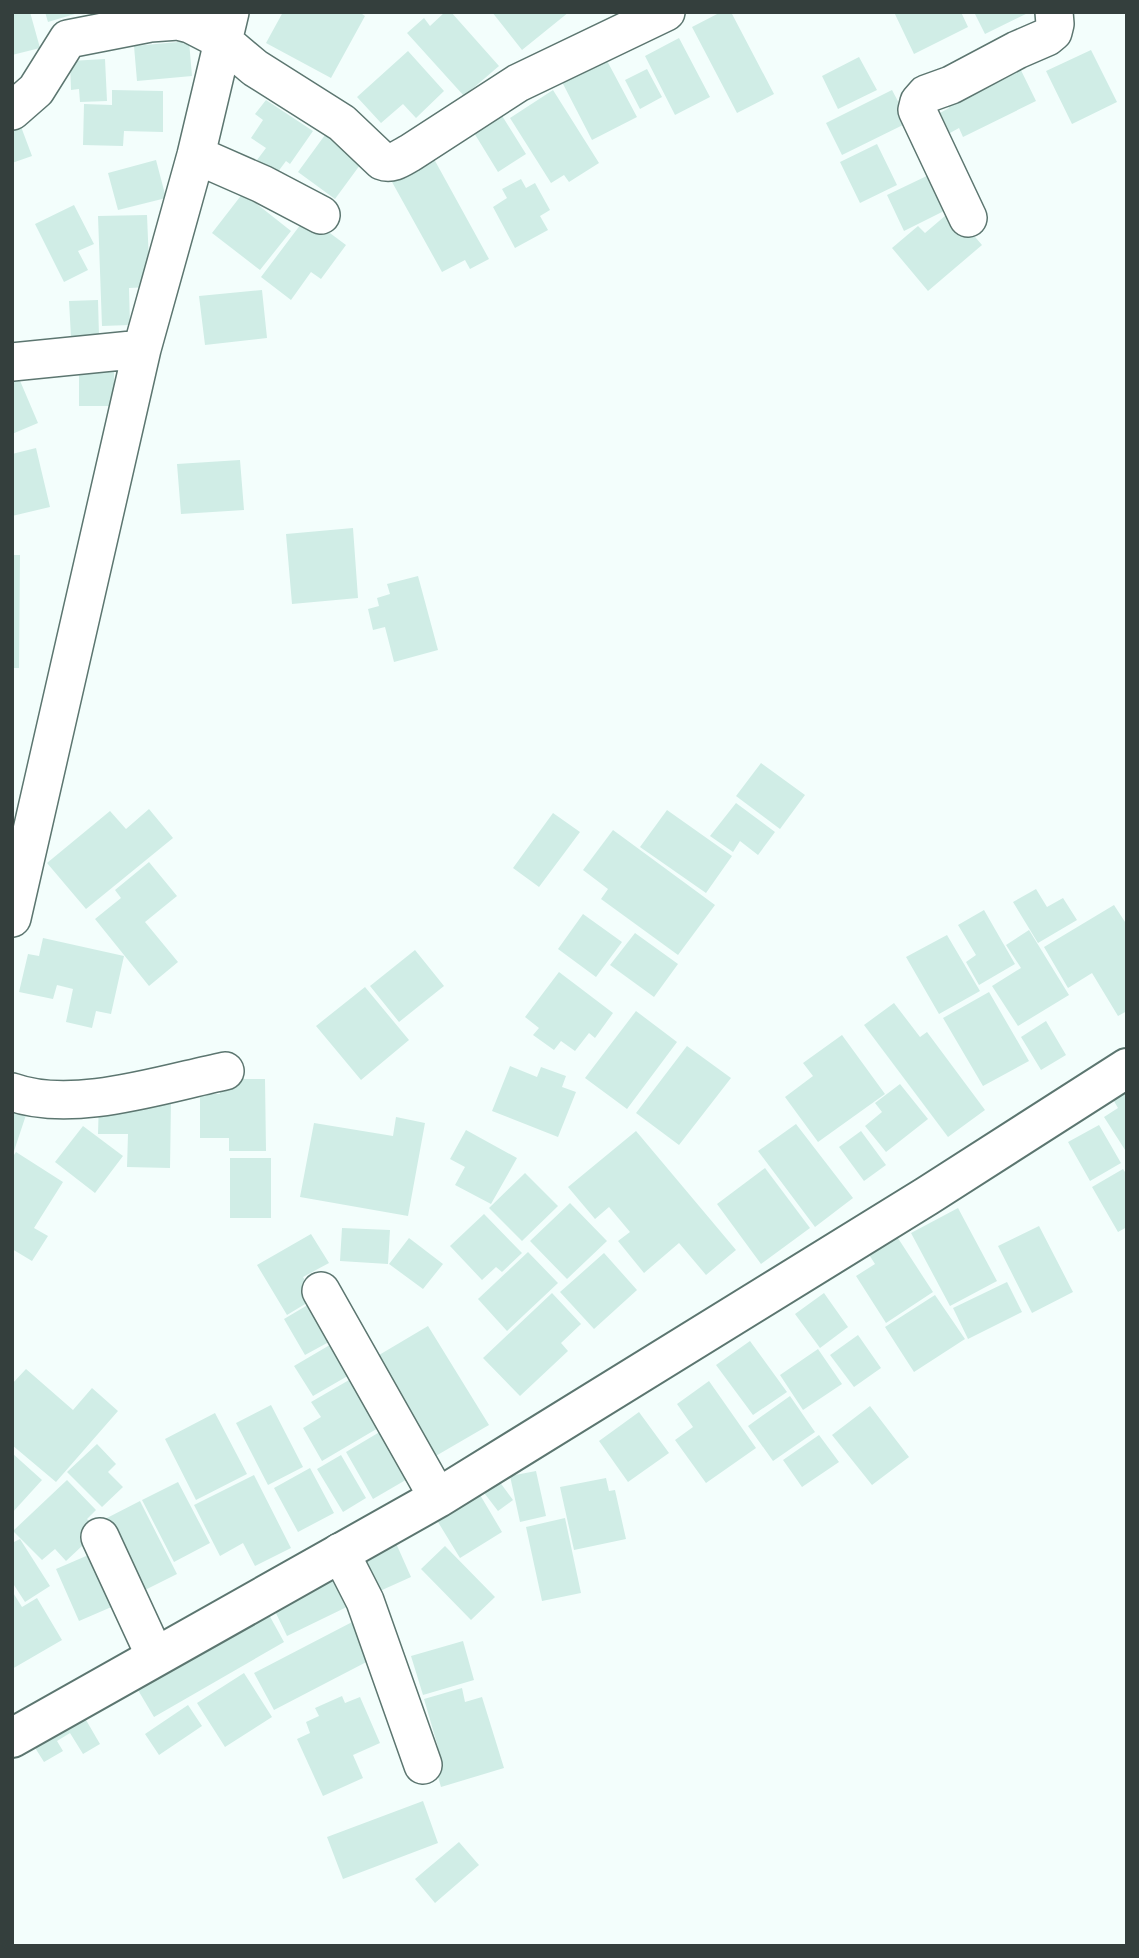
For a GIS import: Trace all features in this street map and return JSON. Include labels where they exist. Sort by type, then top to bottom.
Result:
[{"type":"street","points":[[226,26],[255,68],[342,123],[387,163],[410,153],[518,83],[666,12]]},
{"type":"street","points":[[968,218],[917,110],[919,102],[926,94],[951,85],[1047,37],[1064,16]]},
{"type":"street","points":[[12,111],[36,90],[68,39],[150,23],[178,21],[226,26]]},
{"type":"street","points":[[12,918],[142,349],[195,155],[226,26]]},
{"type":"street","points":[[195,155],[262,184],[321,215]]},
{"type":"street","points":[[12,362],[142,349]]},
{"type":"street","points":[[12,1738],[438,1498],[927,1196],[1127,1068]]},
{"type":"street","points":[[12,1092],[27,1098],[55,1101],[90,1100],[225,1070]]},
{"type":"street","points":[[321,1291],[438,1498]]},
{"type":"street","points":[[100,1538],[155,1656]]},
{"type":"street","points":[[340,1552],[365,1601],[422,1765]]},
{"type":"building","points":[[12,12],[30,12],[40,48],[12,55]]},
{"type":"building","points":[[45,12],[77,12],[78,13],[48,22]]},
{"type":"building","points":[[283,12],[359,12],[365,16],[331,78],[266,43]]},
{"type":"building","points":[[445,12],[451,12],[499,66],[464,96],[407,33],[424,18],[430,26]]},
{"type":"building","points":[[492,12],[569,12],[522,50]]},
{"type":"building","points":[[721,12],[731,12],[774,94],[737,113],[692,27]]},
{"type":"building","points":[[894,12],[961,12],[968,27],[914,54]]},
{"type":"building","points":[[974,12],[1030,12],[985,34]]},
{"type":"building","points":[[679,38],[710,97],[675,115],[645,56]]},
{"type":"building","points":[[189,41],[192,76],[137,81],[134,46]]},
{"type":"building","points":[[1091,50],[1117,102],[1072,124],[1046,71]]},
{"type":"building","points":[[408,51],[444,91],[416,118],[403,104],[381,123],[357,97]]},
{"type":"building","points":[[605,57],[637,117],[592,140],[561,80]]},
{"type":"building","points":[[859,57],[877,90],[838,109],[822,76]]},
{"type":"building","points":[[1015,58],[1036,101],[963,137],[959,128],[950,133],[940,113],[949,108],[942,94]]},
{"type":"building","points":[[105,59],[107,101],[80,102],[79,89],[71,90],[70,61]]},
{"type":"building","points":[[647,69],[662,97],[640,109],[625,80]]},
{"type":"building","points":[[112,90],[163,91],[163,132],[124,131],[123,146],[83,145],[84,104],[112,105]]},
{"type":"building","points":[[553,90],[599,163],[569,182],[564,175],[551,183],[510,118]]},
{"type":"building","points":[[892,90],[909,122],[842,155],[826,123]]},
{"type":"building","points":[[266,100],[313,131],[290,164],[286,161],[277,173],[257,160],[266,148],[251,138],[263,120],[255,114]]},
{"type":"building","points":[[496,106],[526,154],[498,172],[468,123]]},
{"type":"building","points":[[17,116],[32,156],[12,163],[12,118]]},
{"type":"building","points":[[333,124],[371,150],[335,199],[298,172]]},
{"type":"building","points":[[877,144],[897,185],[860,203],[840,162]]},
{"type":"building","points":[[434,159],[489,259],[470,269],[465,260],[442,272],[392,182]]},
{"type":"building","points":[[156,160],[166,198],[118,210],[108,173]]},
{"type":"building","points":[[933,173],[950,208],[904,231],[887,195]]},
{"type":"building","points":[[521,179],[526,188],[535,183],[550,210],[540,216],[548,230],[515,248],[493,207],[507,198],[502,189]]},
{"type":"building","points":[[243,193],[291,231],[260,270],[212,233]]},
{"type":"building","points":[[74,205],[94,244],[78,251],[88,270],[64,282],[35,224]]},
{"type":"building","points":[[952,210],[982,245],[928,291],[892,248],[918,226],[925,233]]},
{"type":"building","points":[[147,215],[150,287],[129,288],[130,325],[102,326],[98,216]]},
{"type":"building","points":[[307,216],[346,245],[321,279],[311,272],[291,300],[261,277]]},
{"type":"building","points":[[262,290],[267,338],[205,345],[199,296]]},
{"type":"building","points":[[98,300],[99,336],[71,337],[69,301]]},
{"type":"building","points":[[79,368],[114,368],[114,406],[79,406]]},
{"type":"building","points":[[15,369],[38,423],[12,434],[12,370]]},
{"type":"building","points":[[36,448],[50,507],[12,516],[12,454]]},
{"type":"building","points":[[240,460],[244,510],[181,514],[177,464]]},
{"type":"building","points":[[353,528],[358,598],[292,604],[286,534]]},
{"type":"building","points":[[12,555],[20,555],[19,668],[12,668]]},
{"type":"building","points":[[418,576],[438,650],[394,662],[385,627],[373,630],[368,609],[379,606],[377,598],[390,594],[387,584]]},
{"type":"building","points":[[761,763],[805,795],[780,829],[736,796]]},
{"type":"building","points":[[736,803],[775,832],[758,855],[740,841],[733,852],[710,836]]},
{"type":"building","points":[[149,809],[173,838],[86,909],[47,863],[110,811],[126,829]]},
{"type":"building","points":[[667,810],[732,856],[706,893],[640,847]]},
{"type":"building","points":[[553,813],[580,832],[539,887],[513,868]]},
{"type":"building","points":[[613,830],[715,905],[678,955],[601,899],[608,889],[583,870]]},
{"type":"building","points":[[149,862],[177,896],[145,922],[178,962],[149,986],[95,919],[121,898],[115,890]]},
{"type":"building","points":[[1036,889],[1047,907],[1063,898],[1077,920],[1038,943],[1013,902]]},
{"type":"building","points":[[1114,905],[1127,925],[1127,1011],[1118,1016],[1092,973],[1068,988],[1044,947]]},
{"type":"building","points":[[984,910],[1015,964],[979,985],[966,962],[976,955],[958,925]]},
{"type":"building","points":[[583,914],[622,942],[596,977],[558,949]]},
{"type":"building","points":[[1029,930],[1069,995],[1018,1026],[992,986],[1021,968],[1006,945]]},
{"type":"building","points":[[635,933],[678,964],[654,997],[610,965]]},
{"type":"building","points":[[947,935],[980,991],[939,1014],[906,957]]},
{"type":"building","points":[[43,938],[124,956],[111,1014],[96,1011],[92,1028],[66,1022],[73,989],[57,985],[53,999],[19,992],[28,954],[39,956]]},
{"type":"building","points":[[415,950],[444,986],[399,1022],[370,986]]},
{"type":"building","points":[[559,972],[613,1013],[595,1038],[589,1033],[575,1051],[561,1041],[554,1050],[533,1035],[539,1028],[525,1017]]},
{"type":"building","points":[[365,987],[409,1040],[361,1080],[316,1026]]},
{"type":"building","points":[[989,992],[1029,1061],[983,1086],[943,1018]]},
{"type":"building","points":[[894,1003],[920,1037],[927,1032],[985,1110],[948,1137],[864,1025]]},
{"type":"building","points":[[636,1011],[677,1042],[627,1109],[585,1078]]},
{"type":"building","points":[[1046,1021],[1066,1055],[1041,1070],[1021,1037]]},
{"type":"building","points":[[842,1035],[885,1094],[818,1142],[785,1097],[813,1076],[803,1063]]},
{"type":"building","points":[[687,1046],[731,1078],[679,1145],[636,1113]]},
{"type":"building","points":[[510,1066],[537,1077],[541,1067],[566,1076],[562,1087],[576,1092],[558,1137],[492,1111]]},
{"type":"building","points":[[1127,1076],[1127,1153],[1104,1117],[1118,1108],[1107,1089]]},
{"type":"building","points":[[220,1079],[265,1079],[266,1151],[229,1151],[229,1138],[200,1138],[200,1094],[220,1094]]},
{"type":"building","points":[[900,1084],[928,1119],[886,1152],[865,1126],[882,1112],[875,1103]]},
{"type":"building","points":[[99,1100],[171,1101],[170,1168],[127,1167],[128,1134],[98,1134]]},
{"type":"building","points":[[12,1104],[28,1109],[13,1154],[12,1154]]},
{"type":"building","points":[[396,1117],[425,1123],[408,1216],[300,1197],[314,1123],[393,1136]]},
{"type":"building","points":[[796,1124],[853,1198],[815,1227],[758,1151]]},
{"type":"building","points":[[1099,1125],[1121,1163],[1090,1181],[1068,1142]]},
{"type":"building","points":[[83,1126],[123,1156],[95,1193],[55,1162]]},
{"type":"building","points":[[466,1130],[517,1158],[491,1204],[455,1185],[465,1167],[450,1159]]},
{"type":"building","points":[[636,1131],[736,1250],[706,1275],[679,1243],[644,1273],[618,1241],[630,1232],[609,1207],[595,1219],[568,1187]]},
{"type":"building","points":[[861,1131],[886,1165],[864,1181],[839,1147]]},
{"type":"building","points":[[16,1152],[63,1182],[34,1228],[48,1236],[32,1261],[12,1249],[12,1158]]},
{"type":"building","points":[[230,1158],[271,1158],[271,1218],[230,1218]]},
{"type":"building","points":[[765,1168],[810,1228],[761,1264],[717,1204]]},
{"type":"building","points":[[1123,1169],[1127,1175],[1127,1227],[1118,1232],[1092,1187]]},
{"type":"building","points":[[525,1173],[558,1206],[522,1241],[489,1208]]},
{"type":"building","points":[[570,1203],[607,1241],[567,1279],[530,1241]]},
{"type":"building","points":[[958,1208],[997,1281],[950,1306],[911,1233]]},
{"type":"building","points":[[484,1214],[522,1253],[502,1272],[496,1267],[482,1280],[450,1246]]},
{"type":"building","points":[[1039,1226],[1073,1292],[1032,1313],[998,1246]]},
{"type":"building","points":[[342,1228],[390,1230],[388,1264],[340,1261]]},
{"type":"building","points":[[894,1232],[933,1292],[886,1323],[856,1276],[875,1264],[866,1250]]},
{"type":"building","points":[[311,1234],[329,1263],[303,1277],[315,1298],[287,1315],[257,1265]]},
{"type":"building","points":[[409,1238],[443,1264],[423,1289],[389,1264]]},
{"type":"building","points":[[528,1252],[558,1283],[507,1331],[478,1299]]},
{"type":"building","points":[[604,1253],[637,1290],[594,1329],[560,1292]]},
{"type":"building","points":[[1007,1282],[1022,1312],[968,1339],[953,1308]]},
{"type":"building","points":[[552,1293],[581,1324],[561,1343],[568,1351],[520,1396],[483,1358]]},
{"type":"building","points":[[824,1293],[848,1327],[820,1348],[795,1314]]},
{"type":"building","points":[[935,1295],[965,1339],[914,1372],[885,1327]]},
{"type":"building","points":[[316,1300],[338,1337],[305,1355],[284,1319]]},
{"type":"building","points":[[428,1326],[489,1425],[434,1457],[374,1358]]},
{"type":"building","points":[[858,1335],[881,1368],[854,1387],[830,1355]]},
{"type":"building","points":[[340,1339],[358,1370],[313,1396],[294,1366]]},
{"type":"building","points":[[750,1341],[787,1392],[753,1415],[716,1365]]},
{"type":"building","points":[[818,1349],[842,1384],[803,1410],[780,1375]]},
{"type":"building","points":[[26,1369],[73,1410],[92,1388],[118,1411],[56,1482],[12,1445],[12,1384]]},
{"type":"building","points":[[356,1376],[385,1424],[322,1461],[303,1428],[321,1417],[311,1402]]},
{"type":"building","points":[[709,1381],[756,1448],[706,1483],[675,1440],[693,1427],[677,1404]]},
{"type":"building","points":[[790,1396],[815,1432],[773,1461],[748,1426]]},
{"type":"building","points":[[271,1405],[303,1467],[268,1485],[236,1423]]},
{"type":"building","points":[[870,1406],[909,1457],[872,1485],[832,1435]]},
{"type":"building","points":[[639,1412],[669,1453],[628,1482],[599,1441]]},
{"type":"building","points":[[215,1413],[247,1474],[196,1500],[165,1439]]},
{"type":"building","points":[[388,1427],[416,1474],[373,1499],[346,1452]]},
{"type":"building","points":[[819,1435],[839,1462],[802,1487],[783,1460]]},
{"type":"building","points":[[97,1444],[116,1464],[108,1472],[123,1487],[102,1507],[67,1472]]},
{"type":"building","points":[[12,1453],[42,1480],[12,1513]]},
{"type":"building","points":[[341,1455],[366,1498],[343,1512],[317,1469]]},
{"type":"building","points":[[310,1468],[334,1513],[298,1532],[274,1488]]},
{"type":"building","points":[[491,1470],[513,1500],[498,1511],[475,1481]]},
{"type":"building","points":[[536,1471],[546,1516],[520,1522],[510,1476]]},
{"type":"building","points":[[254,1475],[291,1548],[255,1566],[243,1543],[220,1556],[194,1505]]},
{"type":"building","points":[[606,1478],[609,1491],[615,1490],[626,1539],[574,1550],[560,1487]]},
{"type":"building","points":[[67,1480],[96,1510],[87,1519],[98,1531],[66,1561],[55,1549],[42,1560],[13,1531]]},
{"type":"building","points":[[178,1482],[210,1543],[174,1562],[142,1500]]},
{"type":"building","points":[[473,1483],[502,1532],[460,1558],[438,1522],[452,1513],[444,1500]]},
{"type":"building","points":[[140,1501],[177,1574],[141,1592],[103,1520]]},
{"type":"building","points":[[565,1518],[581,1593],[542,1601],[526,1527]]},
{"type":"building","points":[[20,1539],[50,1586],[25,1602],[12,1582],[12,1543]]},
{"type":"building","points":[[395,1541],[411,1577],[371,1595],[355,1559]]},
{"type":"building","points":[[445,1546],[495,1597],[471,1620],[421,1569]]},
{"type":"building","points":[[100,1550],[123,1602],[79,1621],[56,1569]]},
{"type":"building","points":[[339,1570],[355,1603],[287,1636],[271,1603]]},
{"type":"building","points":[[12,1591],[22,1607],[37,1598],[62,1640],[12,1669]]},
{"type":"building","points":[[263,1604],[284,1642],[154,1717],[132,1680]]},
{"type":"building","points":[[356,1620],[376,1657],[274,1710],[254,1673]]},
{"type":"building","points":[[463,1641],[474,1680],[423,1695],[411,1656]]},
{"type":"building","points":[[244,1673],[272,1717],[225,1747],[197,1703]]},
{"type":"building","points":[[462,1688],[465,1702],[482,1697],[504,1768],[441,1787],[430,1749],[438,1747],[424,1699]]},
{"type":"building","points":[[342,1696],[345,1703],[360,1697],[380,1743],[353,1755],[363,1778],[323,1796],[297,1739],[310,1733],[306,1722],[319,1716],[315,1708]]},
{"type":"building","points":[[188,1705],[202,1726],[159,1755],[145,1734]]},
{"type":"building","points":[[79,1708],[100,1744],[83,1754],[70,1733],[57,1741],[63,1751],[44,1762],[32,1743]]},
{"type":"building","points":[[423,1801],[438,1843],[343,1879],[327,1837]]},
{"type":"building","points":[[459,1842],[479,1865],[435,1903],[415,1879]]}]
